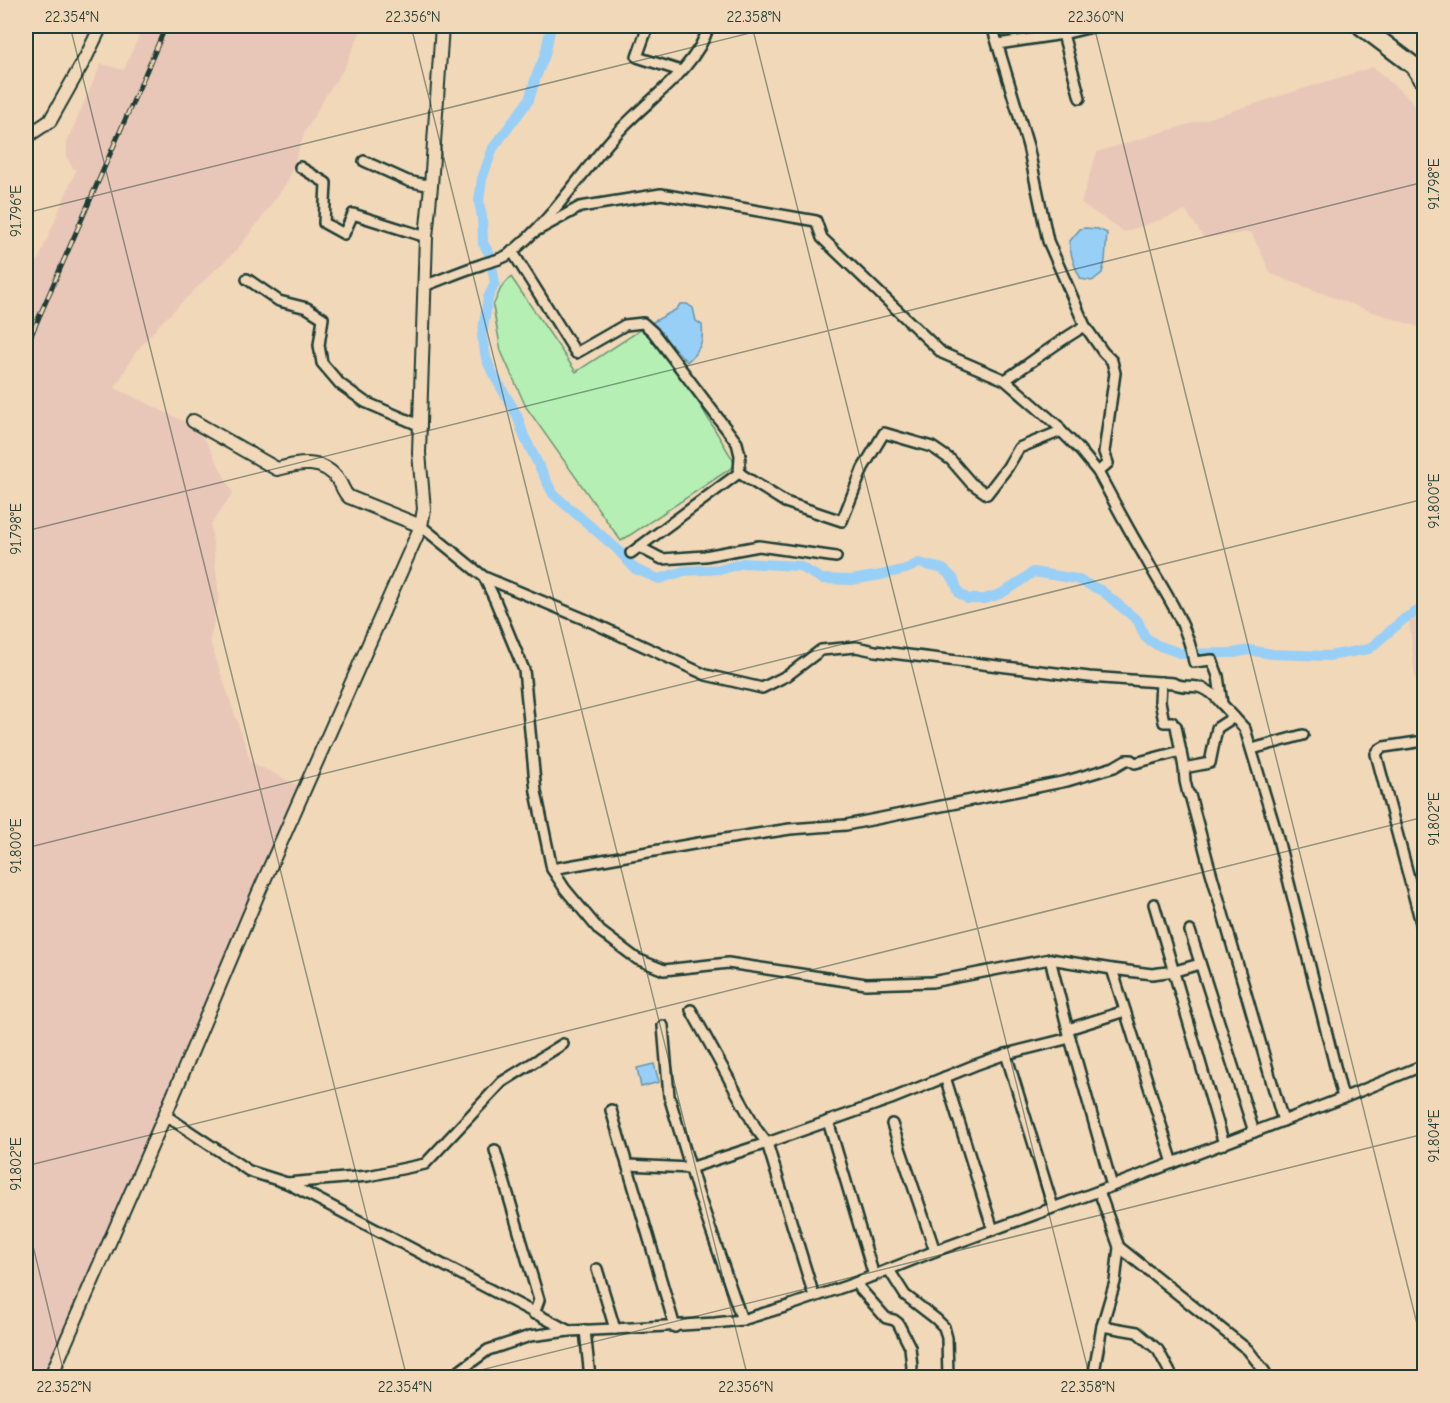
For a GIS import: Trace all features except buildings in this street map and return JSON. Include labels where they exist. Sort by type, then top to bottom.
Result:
[{"type":"highway","points":[[1361,26],[1414,66],[1425,81]]},
{"type":"main road","points":[[26,137],[50,121],[101,26]]},
{"type":"main road","points":[[50,1377],[165,1115],[258,894],[421,526],[424,509],[419,453],[426,237],[442,26]]},
{"type":"main road","points":[[193,421],[277,469],[318,464],[330,471],[349,497],[421,526]]},
{"type":"street","points":[[648,26],[637,57],[681,71]]},
{"type":"street","points":[[424,286],[510,254],[534,232],[621,129],[674,80],[705,40],[710,26]]},
{"type":"street","points":[[992,26],[1028,146],[1048,241],[1085,326],[1112,361],[1115,374],[1104,452],[1108,463],[1098,472]]},
{"type":"street","points":[[998,44],[1063,34],[1096,26]]},
{"type":"street","points":[[1063,34],[1080,98]]},
{"type":"street","points":[[364,161],[408,181],[431,186]]},
{"type":"street","points":[[300,167],[326,183],[324,223],[344,234],[353,214],[426,237]]},
{"type":"street","points":[[534,232],[580,207],[661,194],[816,221],[822,238],[942,353],[1005,380],[1058,426],[1079,449],[1098,472],[1180,619],[1191,644],[1194,662],[1212,660],[1218,676],[1222,704]]},
{"type":"street","points":[[510,254],[576,353],[625,325],[643,323],[653,332],[737,443],[740,472]]},
{"type":"street","points":[[247,279],[279,301],[307,308],[323,318],[319,345],[322,363],[340,384],[365,402],[421,426]]},
{"type":"street","points":[[1005,380],[1061,340],[1085,326]]},
{"type":"street","points":[[740,472],[785,502],[842,521],[863,468],[884,433],[932,447],[951,460],[971,483],[987,494],[1019,448],[1061,431]]},
{"type":"street","points":[[740,472],[635,550],[662,559],[705,556],[759,546],[836,557]]},
{"type":"street","points":[[421,526],[484,577],[589,621],[706,675],[762,688],[788,675],[821,650],[856,647],[1078,676],[1173,683],[1178,686],[1198,687],[1211,692],[1245,729],[1276,831],[1343,1098]]},
{"type":"street","points":[[484,577],[524,670],[536,792],[552,868],[565,889],[600,931],[637,959],[664,970],[728,963],[866,984],[932,982],[1050,959],[1152,974],[1174,972],[1200,964]]},
{"type":"street","points":[[1161,682],[1160,701],[1164,722],[1174,724],[1188,794],[1283,1121]]},
{"type":"street","points":[[1184,768],[1210,763],[1217,728],[1234,717]]},
{"type":"street","points":[[1251,749],[1303,735]]},
{"type":"street","points":[[1425,741],[1384,747],[1376,754],[1425,934]]},
{"type":"street","points":[[552,868],[778,831],[846,825],[1067,782],[1114,767],[1126,760],[1135,763],[1181,751]]},
{"type":"street","points":[[1154,904],[1224,1144]]},
{"type":"street","points":[[1190,931],[1254,1132]]},
{"type":"street","points":[[1050,959],[1112,1186]]},
{"type":"street","points":[[1112,969],[1173,1163]]},
{"type":"street","points":[[691,1010],[757,1130],[767,1143],[814,1296]]},
{"type":"street","points":[[628,1165],[690,1167],[767,1143],[891,1099],[1125,1011]]},
{"type":"street","points":[[663,1026],[669,1096],[690,1167],[742,1320]]},
{"type":"street","points":[[287,1183],[368,1176],[425,1164],[502,1082],[563,1044]]},
{"type":"street","points":[[1006,1054],[1053,1208]]},
{"type":"street","points":[[450,1377],[488,1350],[530,1336],[569,1330],[675,1327],[742,1320],[874,1276],[935,1251],[1224,1144],[1425,1065]]},
{"type":"street","points":[[945,1077],[993,1230]]},
{"type":"street","points":[[611,1110],[675,1327]]},
{"type":"street","points":[[165,1115],[249,1171],[287,1183],[534,1314],[569,1330]]},
{"type":"street","points":[[828,1120],[874,1276]]},
{"type":"street","points":[[892,1124],[935,1251]]},
{"type":"street","points":[[495,1150],[539,1300],[552,1333]]},
{"type":"street","points":[[1093,1377],[1102,1326],[1115,1282],[1119,1246],[1099,1191]]},
{"type":"street","points":[[1119,1246],[1248,1350],[1265,1372],[1264,1377]]},
{"type":"street","points":[[597,1269],[615,1329]]},
{"type":"street","points":[[889,1270],[905,1295],[944,1327],[947,1338],[948,1377]]},
{"type":"street","points":[[855,1283],[886,1318],[898,1323],[910,1347],[912,1367],[910,1377]]},
{"type":"street","points":[[534,1314],[539,1300]]},
{"type":"street","points":[[1102,1326],[1137,1332],[1158,1350],[1173,1377]]},
{"type":"street","points":[[585,1330],[590,1377]]},
{"type":"shaded area","points":[[143,26],[363,26],[344,69],[305,132],[288,181],[236,251],[160,324],[135,353],[115,388],[190,424],[207,443],[233,493],[211,525],[219,597],[210,641],[251,762],[299,786],[153,1131],[44,1377],[26,1378],[26,281],[40,256],[76,170],[67,158],[67,142],[101,64],[124,70]]},
{"type":"shaded area","points":[[1373,67],[1410,99],[1424,120],[1424,329],[1271,274],[1251,232],[1204,238],[1186,211],[1124,232],[1081,203],[1097,152]]},
{"type":"shaded area","points":[[1424,617],[1424,696],[1415,679],[1409,618]]},
{"type":"green space","points":[[511,277],[576,372],[651,323],[736,465],[621,541],[526,407],[501,351],[493,306],[501,288]]},
{"type":"water","points":[[1080,229],[1098,229],[1107,233],[1102,273],[1092,281],[1081,279],[1073,261],[1069,242]]},
{"type":"water","points":[[680,304],[687,304],[693,308],[696,321],[702,325],[700,345],[687,362],[651,323],[677,309]]},
{"type":"water","points":[[654,1064],[659,1082],[641,1087],[637,1068]]},
{"type":"waterway","points":[[551,26],[545,55],[529,100],[493,148],[482,179],[479,202],[483,243],[490,255],[495,283],[488,298],[482,336],[486,358],[492,372],[517,415],[524,436],[553,494],[616,548],[635,569],[659,579],[684,571],[723,569],[743,563],[799,566],[822,579],[851,580],[906,569],[919,563],[943,569],[953,578],[959,593],[968,599],[985,599],[1000,594],[1033,572],[1077,579],[1102,591],[1138,621],[1145,637],[1157,645],[1183,654],[1234,653],[1249,650],[1272,654],[1329,656],[1369,649],[1404,619],[1424,607]]},
{"type":"railway","points":[[26,347],[166,26]]}]
